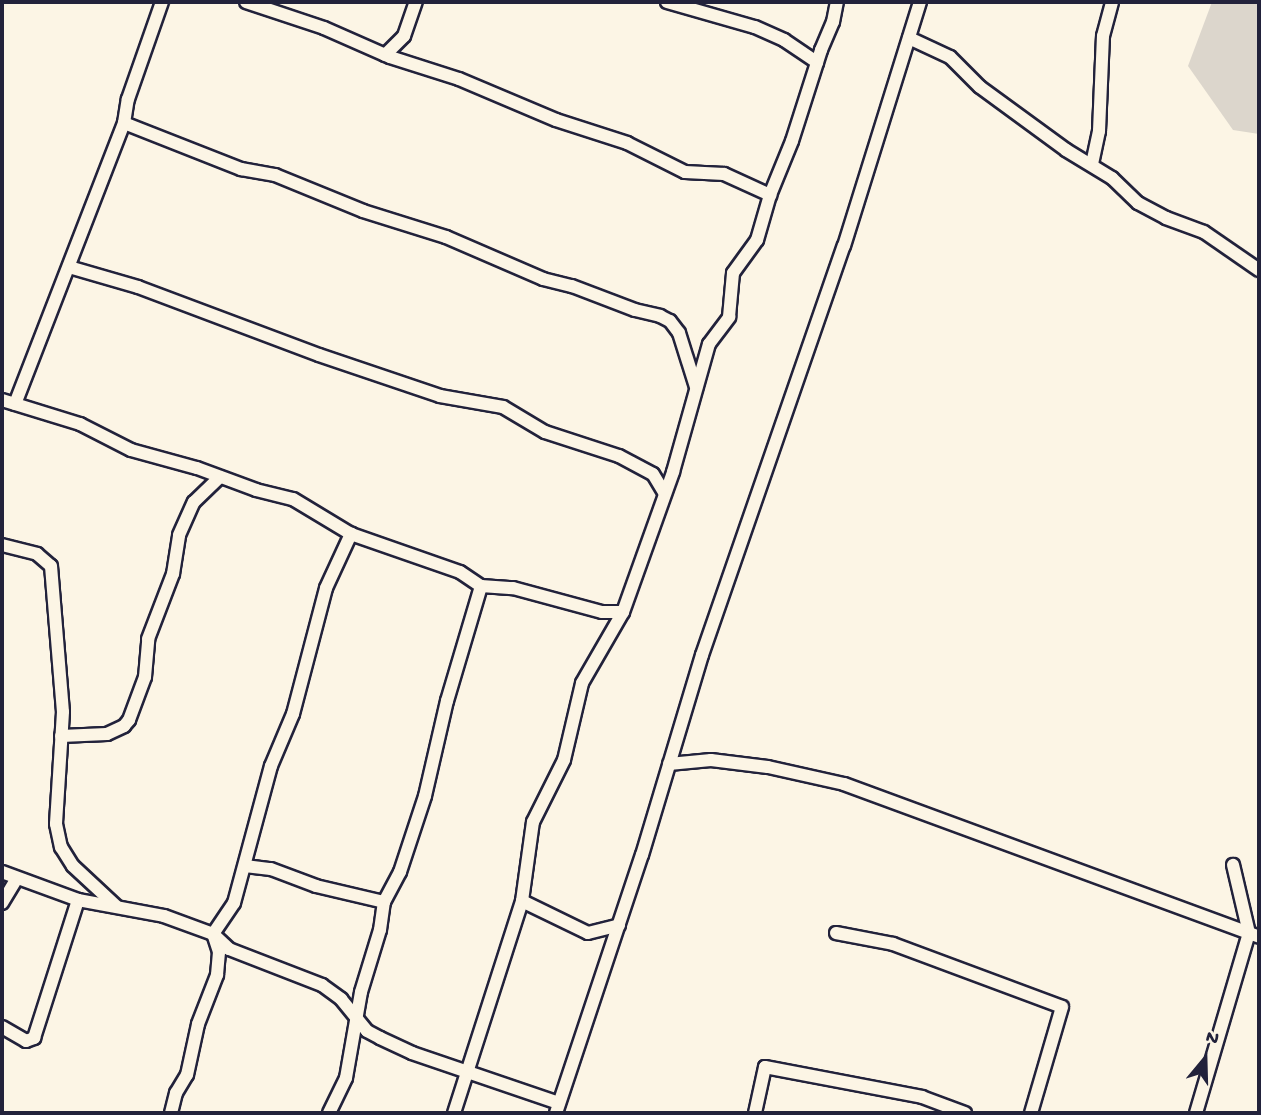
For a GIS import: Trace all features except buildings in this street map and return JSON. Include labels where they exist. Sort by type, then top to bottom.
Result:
[{"type":"street","points":[[15,404],[124,123],[128,99],[162,2]]},
{"type":"street","points":[[246,2],[324,28],[385,55],[459,79],[556,120],[627,143],[685,172],[724,174],[770,195]]},
{"type":"street","points":[[385,55],[404,36],[416,2]]},
{"type":"street","points":[[667,2],[755,27],[784,40],[817,62]]},
{"type":"street","points":[[454,1113],[522,901],[533,822],[564,760],[582,683],[623,612],[673,472],[709,344],[729,317],[733,273],[757,240],[770,195],[833,22],[837,2]]},
{"type":"street","points":[[2,872],[16,880],[78,900],[164,916],[214,934],[229,948],[323,985],[341,999],[367,1031],[391,1043],[466,1070],[557,1108],[619,925],[702,655],[844,247],[920,2]]},
{"type":"street","points":[[1092,164],[1099,131],[1103,36],[1112,2]]},
{"type":"street","points":[[909,38],[950,57],[980,87],[1066,150],[1092,164],[1146,207],[1204,232],[1259,270]]},
{"type":"street","points":[[124,123],[241,169],[275,175],[363,211],[446,237],[543,279],[660,316],[670,321],[679,333],[697,388]]},
{"type":"street","points":[[69,267],[138,287],[319,355],[440,396],[503,407],[545,432],[619,456],[653,474],[665,494]]},
{"type":"street","points":[[2,400],[79,424],[131,450],[293,499],[351,534],[460,572],[481,586],[530,591],[601,612],[623,612]]},
{"type":"street","points":[[197,468],[202,493]]},
{"type":"street","points":[[653,474],[673,472]]},
{"type":"street","points":[[61,736],[107,734],[124,726],[129,720],[145,677],[148,639],[173,574],[178,535],[202,493],[220,477]]},
{"type":"street","points":[[171,1113],[176,1093],[187,1075],[198,1024],[217,975],[219,952],[214,934],[233,903],[271,766],[293,714],[326,588],[351,534]]},
{"type":"street","points":[[2,545],[37,554],[51,566],[63,712],[55,804],[61,846],[73,866],[116,907]]},
{"type":"street","points":[[329,1113],[346,1078],[361,992],[380,930],[384,902],[400,872],[425,796],[447,701],[481,586]]},
{"type":"street","points":[[601,612],[615,628]]},
{"type":"street","points":[[669,764],[712,760],[768,767],[844,784],[1254,935]]},
{"type":"street","points":[[1196,1113],[1254,935],[1233,865]]},
{"type":"street","points":[[244,866],[271,869],[324,889],[384,902]]},
{"type":"street","points":[[2,903],[16,880]]},
{"type":"street","points":[[2,1027],[26,1041],[34,1038],[78,900]]},
{"type":"street","points":[[522,901],[588,933],[619,925]]},
{"type":"street","points":[[836,933],[893,944],[1062,1007],[1031,1113]]},
{"type":"street","points":[[755,1113],[765,1067],[922,1097],[965,1113]]},
{"type":"shaded area","points":[[1212,2],[1259,2],[1259,134],[1233,130],[1188,66]]}]
